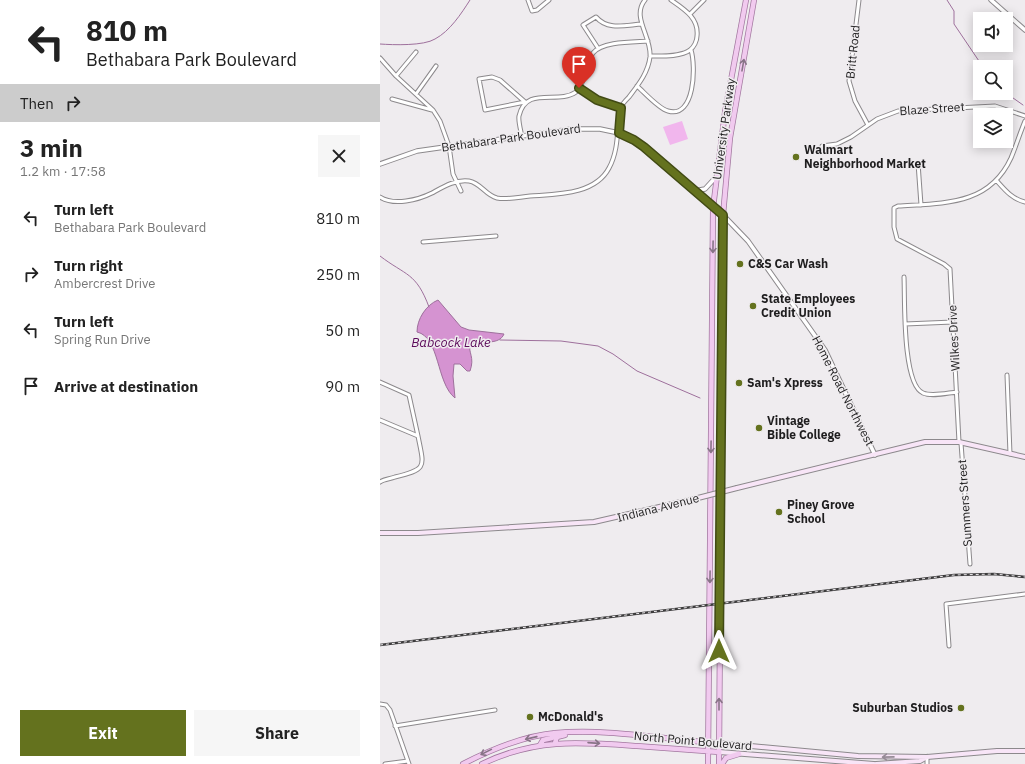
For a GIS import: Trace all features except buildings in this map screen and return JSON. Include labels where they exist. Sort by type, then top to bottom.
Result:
[{"type":"main road","name":"University Parkway","points":[[708,764],[713,208],[725,112],[746,0]]},
{"type":"main road","name":"University Parkway","points":[[720,764],[723,215],[730,138],[754,0]]},
{"type":"main road","name":"Indiana Avenue","points":[[380,533],[418,533],[594,522],[694,499],[924,442],[960,443],[1025,457]]},
{"type":"main road","name":"North Point Boulevard","points":[[463,764],[509,743],[554,733],[569,732],[645,736],[858,756],[919,755],[927,757],[997,751],[1025,751]]},
{"type":"main road","points":[[555,743],[557,737],[569,732]]},
{"type":"main road","points":[[540,745],[543,740],[552,738],[554,733]]},
{"type":"main road","name":"North Point Boulevard","points":[[482,764],[514,751],[540,745],[583,742],[875,764],[920,761],[927,757]]},
{"type":"main road","points":[[720,764],[726,758],[739,754]]},
{"type":"street","points":[[528,0],[532,11],[537,10],[549,0]]},
{"type":"street","points":[[380,197],[392,202],[402,201],[432,193],[442,187],[457,182],[465,181],[474,182],[491,196],[505,199],[572,192],[598,181],[605,175],[610,166],[619,133],[621,108],[645,73],[650,56],[648,41],[642,24],[640,11],[645,0]]},
{"type":"street","points":[[637,86],[665,110],[675,112],[683,109],[689,97],[693,78],[691,50],[696,40],[696,24],[690,14],[671,0]]},
{"type":"street","points":[[676,4],[681,0]]},
{"type":"street","points":[[690,14],[704,0]]},
{"type":"street","name":"Britt Road","points":[[859,0],[849,81],[855,101],[868,125]]},
{"type":"street","points":[[991,0],[1025,30]]},
{"type":"street","points":[[598,48],[583,25],[596,17],[608,26],[642,24]]},
{"type":"street","points":[[525,102],[500,80],[492,77],[479,79],[485,110],[525,102],[536,97],[564,97],[575,92],[579,88],[590,58],[598,48],[614,44],[648,41]]},
{"type":"street","points":[[650,56],[677,54],[691,50]]},
{"type":"street","points":[[396,76],[416,52]]},
{"type":"street","points":[[380,58],[396,76],[433,110],[443,127],[449,146],[452,169],[461,190]]},
{"type":"street","points":[[416,94],[436,66]]},
{"type":"street","points":[[579,88],[597,100],[621,108]]},
{"type":"street","points":[[392,99],[433,110]]},
{"type":"street","points":[[522,137],[519,116],[525,102]]},
{"type":"street","name":"Blaze Street","points":[[822,146],[837,144],[886,115],[898,111],[995,106],[1025,116]]},
{"type":"street","points":[[918,163],[921,205],[946,203],[971,198],[996,180],[1010,159],[1025,120]]},
{"type":"street","name":"Bethabara Park Boulevard","points":[[380,164],[417,151],[586,128],[619,133],[634,140],[644,147],[713,208]]},
{"type":"street","points":[[694,191],[705,189],[714,181],[717,174]]},
{"type":"street","points":[[996,180],[1011,196],[1017,200],[1025,202]]},
{"type":"street","name":"Wilkes Drive","points":[[921,205],[898,206],[894,208],[894,227],[897,239],[950,269],[960,443]]},
{"type":"street","name":"Home Road Northwest","points":[[713,208],[723,215],[748,241],[826,350],[874,455]]},
{"type":"street","points":[[423,242],[496,236]]},
{"type":"street","points":[[904,276],[905,324],[909,365],[918,389],[923,393],[932,394],[957,392]]},
{"type":"street","points":[[905,324],[953,322]]},
{"type":"street","points":[[1007,375],[1010,454]]},
{"type":"street","points":[[380,382],[409,395],[423,461],[419,469],[412,473],[380,482]]},
{"type":"street","points":[[380,420],[418,436]]},
{"type":"street","name":"Summers Street","points":[[960,443],[970,564]]},
{"type":"street","points":[[949,646],[946,604],[1025,594]]},
{"type":"street","points":[[380,704],[386,706],[390,710],[409,763],[385,764]]},
{"type":"street","points":[[395,726],[495,710]]},
{"type":"street","points":[[927,757],[927,764]]},
{"type":"shaded area","points":[[682,121],[688,139],[670,145],[663,127]]},
{"type":"water","name":"Babcock Lake","points":[[438,300],[461,327],[469,330],[504,334],[502,338],[498,340],[470,344],[472,362],[470,371],[467,371],[460,364],[454,364],[453,376],[455,398],[444,382],[430,342],[417,332],[420,317],[430,305]]},
{"type":"waterway","points":[[380,44],[416,44],[435,39],[446,32],[470,0]]},
{"type":"waterway","points":[[947,0],[954,11],[954,24],[978,60]]},
{"type":"waterway","points":[[1013,98],[1023,105]]},
{"type":"waterway","points":[[380,256],[415,281],[420,287],[429,307]]},
{"type":"waterway","points":[[500,340],[561,341],[598,346],[613,354],[637,371],[700,398]]},
{"type":"railway","points":[[380,645],[954,575],[994,574],[1025,577]]},
{"type":"place","name":"Walmart Neighborhood Market","points":[[796,157]]},
{"type":"place","name":"C&S Car Wash","points":[[740,264]]},
{"type":"place","name":"State Employees Credit Union","points":[[753,306]]},
{"type":"place","name":"Sam's Xpress","points":[[739,383]]},
{"type":"place","name":"Vintage Bible College","points":[[759,428]]},
{"type":"place","name":"Piney Grove School","points":[[779,512]]},
{"type":"place","name":"Suburban Studios","points":[[961,708]]},
{"type":"place","name":"McDonald's","points":[[530,717]]},
{"type":"route","points":[[579,88],[597,100],[621,108],[619,133],[634,140],[644,147],[713,208],[723,215],[719,651]]}]
